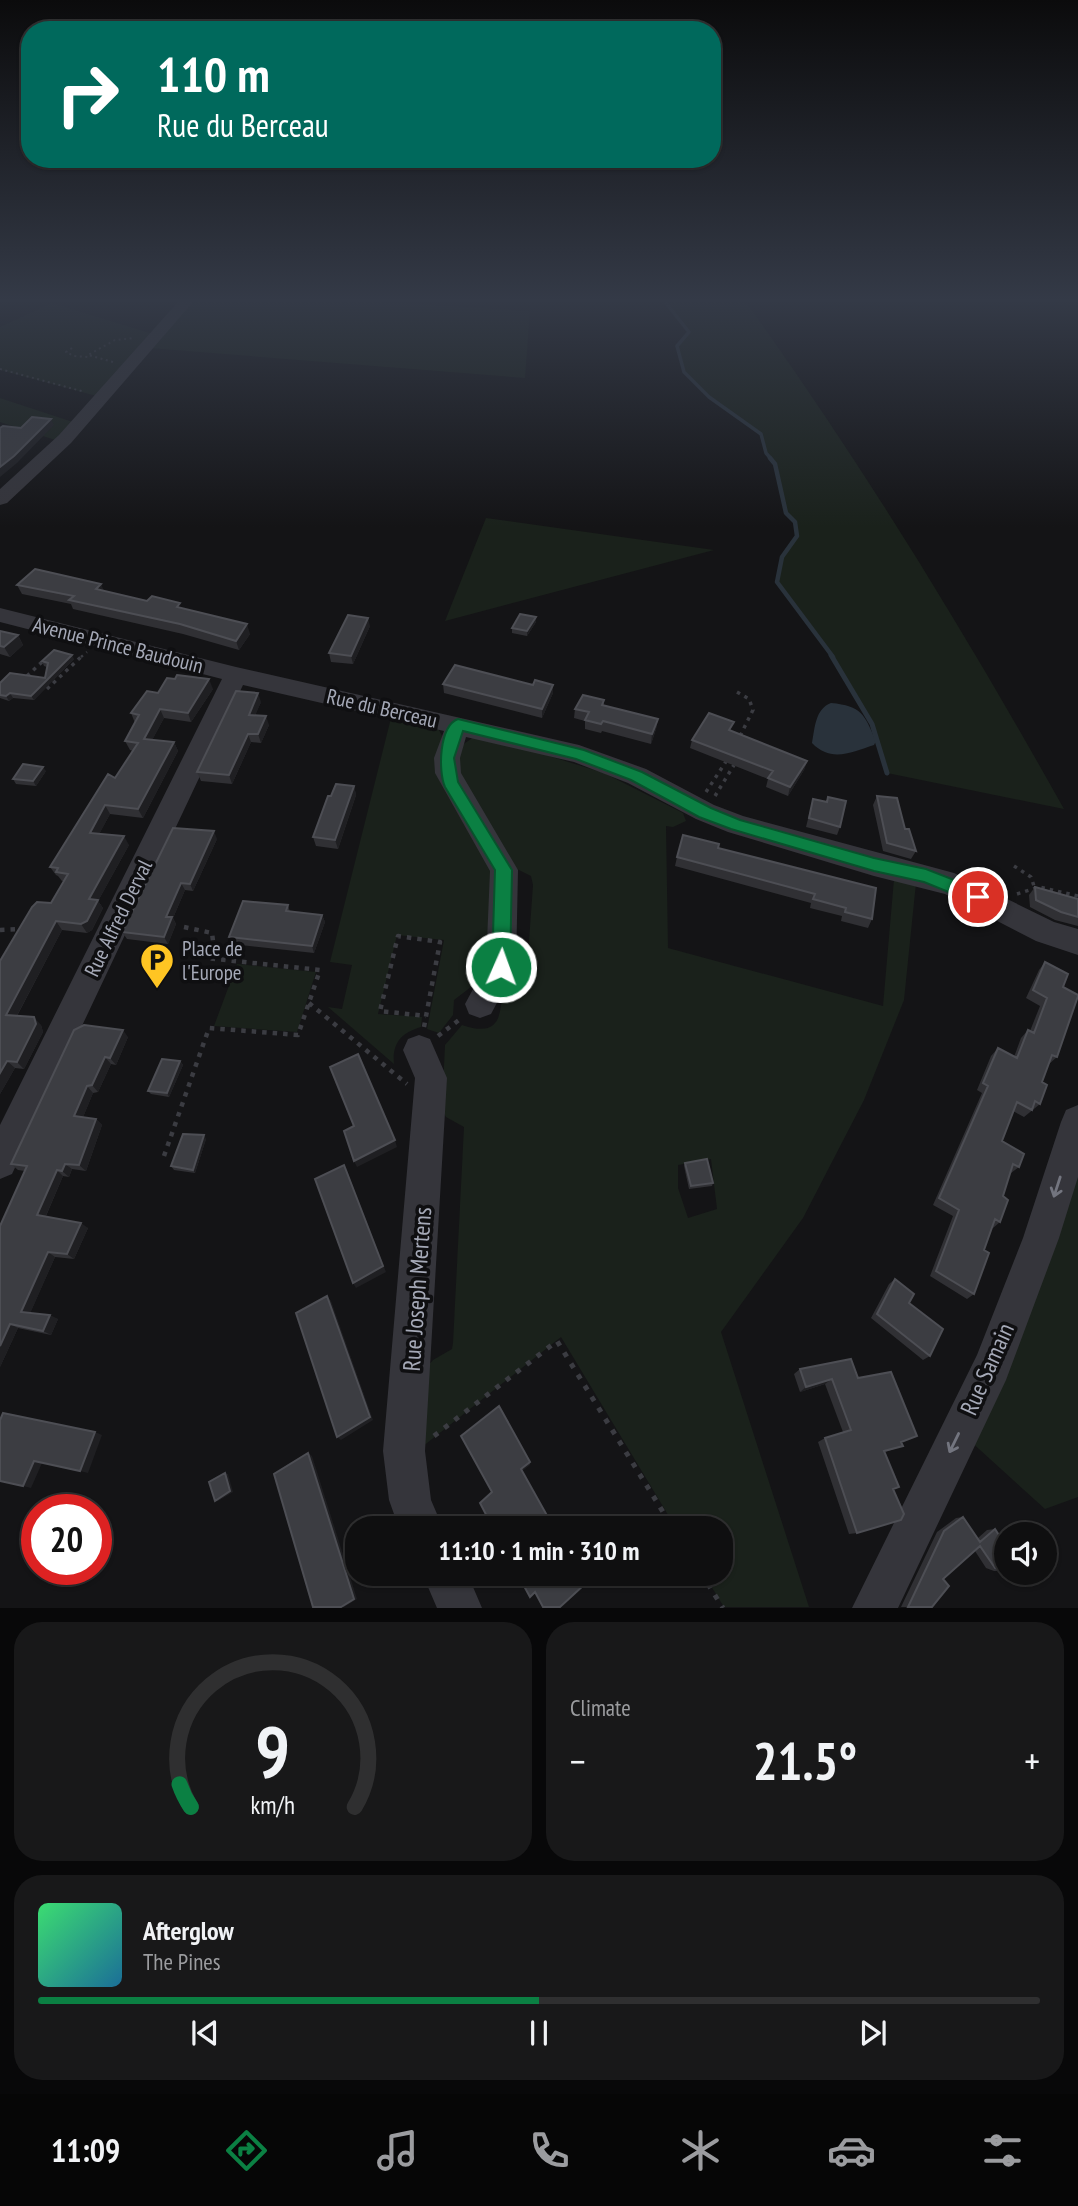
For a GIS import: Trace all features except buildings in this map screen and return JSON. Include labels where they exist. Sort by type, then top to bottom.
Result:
[{"type":"street","points":[[0,499],[36,469],[122,377]]},
{"type":"street","name":"Avenue Prince Baudouin","points":[[0,615],[236,675]]},
{"type":"street","name":"Rue du Berceau","points":[[236,675],[579,754],[612,766],[700,810],[775,837],[954,885],[1045,932],[1078,942]]},
{"type":"street","name":"Rue Alfred Derval","points":[[0,1162],[236,675]]},
{"type":"street","points":[[458,724],[447,758],[451,783],[504,870],[501,967],[480,1004]]},
{"type":"street","name":"Rue Joseph Mertens","points":[[416,1516],[410,1500],[405,1459],[430,1104],[431,1079],[423,1032]]},
{"type":"street","name":"Rue Samain","points":[[874,1608],[992,1366],[1041,1238],[1078,1122]]},
{"type":"street","points":[[450,1586],[460,1608]]},
{"type":"path","points":[[29,377],[103,398]]},
{"type":"path","points":[[27,676],[71,633]]},
{"type":"path","points":[[47,689],[100,640]]},
{"type":"path","points":[[736,746],[753,710],[749,699],[737,692]]},
{"type":"path","points":[[700,810],[729,756]]},
{"type":"path","points":[[700,810],[734,765]]},
{"type":"path","points":[[1014,866],[1031,877],[1034,886]]},
{"type":"path","points":[[1002,909],[1021,890],[1034,886],[1078,896]]},
{"type":"path","points":[[164,1156],[209,1028],[298,1035],[320,970],[207,956],[213,941],[212,933],[184,927]]},
{"type":"path","points":[[0,930],[32,929]]},
{"type":"path","points":[[398,936],[440,942],[423,1032],[380,1011],[398,936]]},
{"type":"path","points":[[309,1003],[430,1104]]},
{"type":"path","points":[[423,1032],[480,1004]]},
{"type":"path","points":[[405,1459],[557,1341],[666,1516]]},
{"type":"path","points":[[709,1586],[723,1608]]},
{"type":"shaded area","points":[[26,377],[123,377],[104,398]]},
{"type":"shaded area","points":[[689,377],[799,377],[912,551],[1064,809],[887,773],[882,749],[859,699],[826,648],[777,582],[780,563],[797,536],[795,522],[786,513],[775,464],[766,453],[761,434],[709,397]]},
{"type":"shaded area","points":[[0,398],[79,424],[55,440],[0,422]]},
{"type":"shaded area","points":[[486,518],[714,550],[445,621]]},
{"type":"shaded area","points":[[831,703],[849,706],[861,713],[876,741],[874,745],[850,753],[834,754],[819,749],[812,743],[819,714]]},
{"type":"shaded area","points":[[392,714],[437,726],[442,736],[441,754],[493,865],[488,974],[454,1000],[453,1015],[439,1033],[427,1029],[444,940],[397,935],[378,1014],[422,1017],[421,1027],[408,1032],[396,1045],[394,1064],[328,1007],[342,1009],[352,965],[330,962]]},
{"type":"shaded area","points":[[478,734],[604,773],[683,813],[686,821],[673,827],[666,826],[668,948],[883,1006],[894,879],[916,883],[904,1000],[864,1100],[803,1218],[721,1332],[809,1607],[724,1607],[711,1586],[733,1586],[733,1516],[669,1516],[561,1337],[422,1447],[428,1366],[452,1349],[453,1343],[464,1127],[446,1117],[442,1110],[445,1045],[462,1025],[478,1029],[489,1027],[496,1022],[507,977],[527,969],[533,885],[531,876],[509,865],[461,787],[458,748]],"holes":[[[711,1159],[717,1209],[688,1218],[678,1188],[678,1165]]]},
{"type":"shaded area","points":[[237,964],[316,972],[297,1032],[214,1026]]},
{"type":"shaded area","points":[[1078,1172],[1078,1497],[1045,1509],[968,1439]]},
{"type":"waterway","points":[[689,377],[709,397],[761,434],[766,453],[772,460]]},
{"type":"waterway","points":[[770,458],[775,464],[786,513],[795,522],[797,536],[782,557],[777,582],[833,657]]},
{"type":"waterway","points":[[831,655],[872,724],[887,773]]},
{"type":"place","name":"Place de l'Europe","points":[[157,990]]},
{"type":"route","points":[[501,967],[504,870],[451,783],[447,758],[458,724],[579,754],[636,776],[705,812],[737,825],[874,865],[926,876],[954,885],[978,897]]}]
